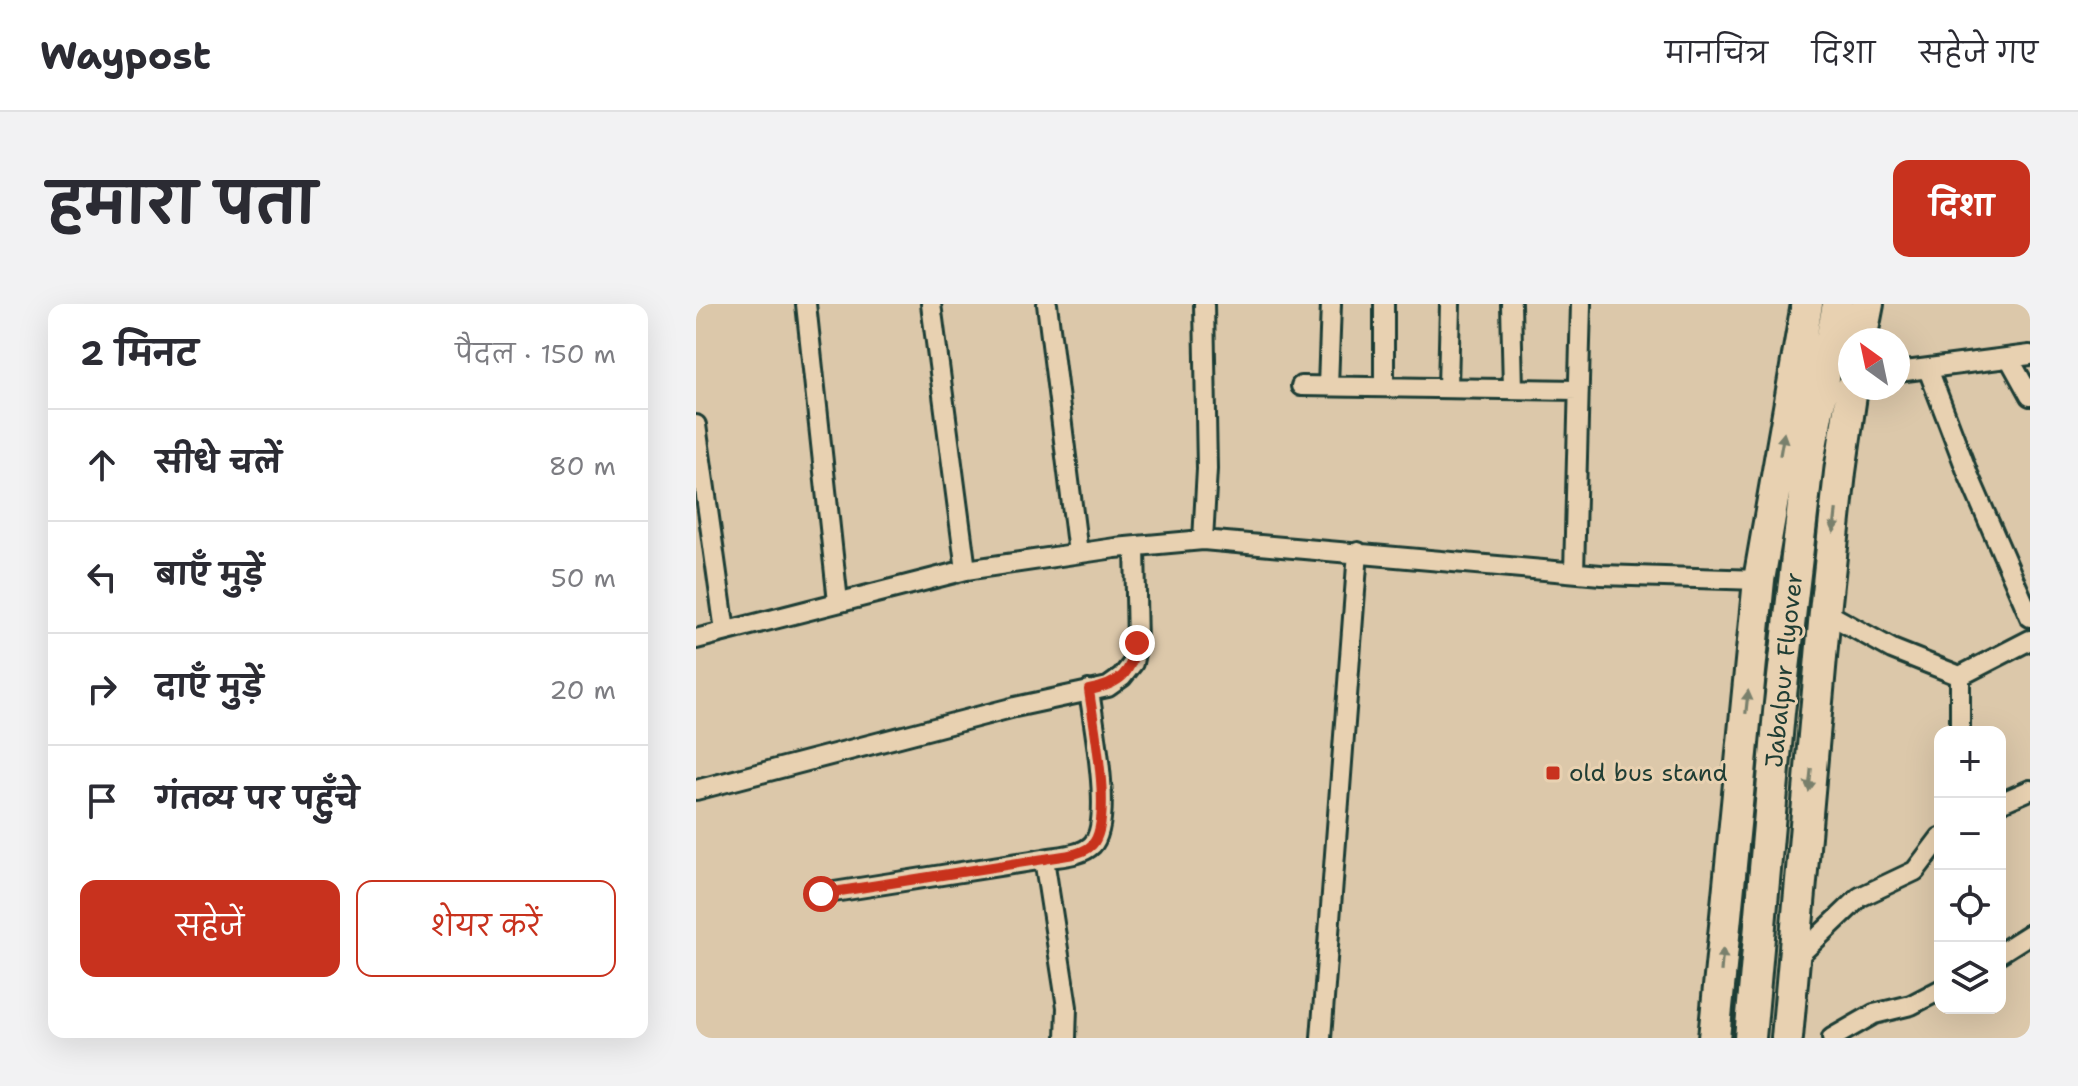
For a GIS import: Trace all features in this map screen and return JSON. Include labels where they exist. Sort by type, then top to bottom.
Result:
[{"type":"main road","points":[[1714,1038],[1759,580],[1807,304]]},
{"type":"main road","name":"Jabalpur Flyover","points":[[1750,1038],[1779,712],[1808,462],[1838,304]]},
{"type":"main road","points":[[1863,328],[1868,304]]},
{"type":"main road","points":[[1787,1038],[1825,612],[1850,400]]},
{"type":"street","points":[[806,304],[838,602]]},
{"type":"street","points":[[931,304],[966,570]]},
{"type":"street","points":[[1047,304],[1078,553]]},
{"type":"street","points":[[1203,540],[1207,469],[1204,304]]},
{"type":"street","points":[[1328,386],[1331,304]]},
{"type":"street","points":[[1384,304],[1384,387]]},
{"type":"street","points":[[1448,388],[1450,304]]},
{"type":"street","points":[[1511,304],[1513,389]]},
{"type":"street","points":[[1574,572],[1581,304]]},
{"type":"street","points":[[1910,371],[2030,355]]},
{"type":"street","points":[[2009,358],[2030,396]]},
{"type":"street","points":[[1928,369],[1968,474],[2023,576],[2030,617]]},
{"type":"street","points":[[1301,386],[1577,390]]},
{"type":"street","points":[[696,425],[725,631]]},
{"type":"street","points":[[696,639],[966,570],[1078,553],[1203,540],[1574,572],[1759,580]]},
{"type":"street","points":[[696,790],[1015,707],[1108,687],[1122,677],[1133,663],[1137,643],[1135,547]]},
{"type":"street","points":[[1321,1038],[1358,552]]},
{"type":"street","points":[[1825,612],[1892,649],[1960,676],[2030,640]]},
{"type":"street","points":[[1960,676],[1960,726]]},
{"type":"street","points":[[821,894],[1079,853],[1091,845],[1100,830],[1103,799],[1089,690]]},
{"type":"street","points":[[2006,800],[2030,790]]},
{"type":"street","points":[[1792,962],[1860,897],[1915,871],[1934,846]]},
{"type":"street","points":[[1044,859],[1067,1007],[1066,1038]]},
{"type":"street","points":[[2006,949],[2030,934]]},
{"type":"street","points":[[1832,1038],[1874,1014],[1911,1005],[1934,993]]},
{"type":"place","name":"old bus stand","points":[[1553,773]]},
{"type":"route","points":[[821,894],[1079,853],[1091,845],[1100,830],[1103,799],[1089,690],[1108,687],[1122,677],[1133,663],[1137,643]]}]
